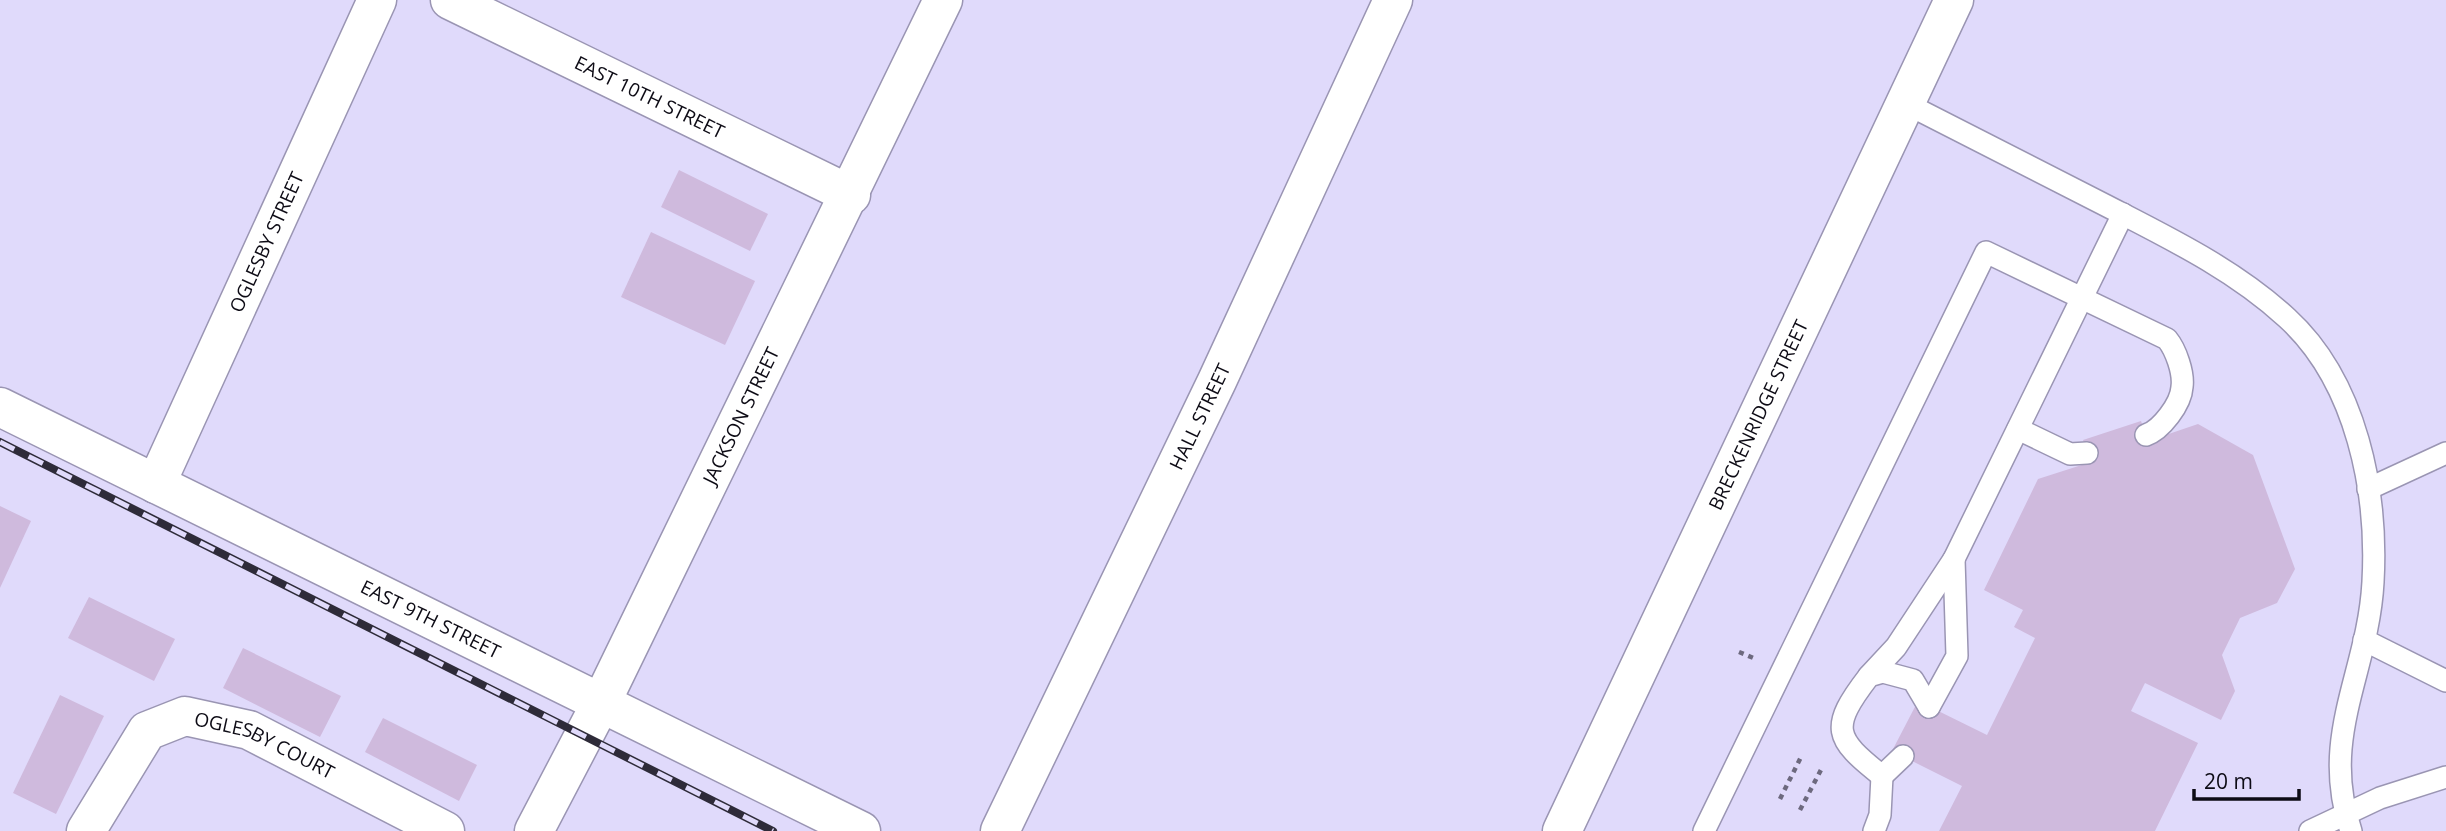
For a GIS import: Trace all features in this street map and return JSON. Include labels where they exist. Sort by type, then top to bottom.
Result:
[{"type":"street","name":"OGLESBY STREET","points":[[156,484],[377,0]]},
{"type":"street","name":"EAST 10TH STREET","points":[[450,0],[850,195]]},
{"type":"street","name":"JACKSON STREET","points":[[534,831],[601,703],[943,0]]},
{"type":"street","name":"HALL STREET","points":[[1000,831],[1211,393],[1393,0]]},
{"type":"street","name":"BRECKENRIDGE STREET","points":[[1562,831],[1954,0]]},
{"type":"street","name":"EAST 9TH STREET","points":[[0,407],[860,831]]},
{"type":"street","name":"OGLESBY COURT","points":[[86,831],[147,731],[185,716],[249,730],[445,831]]},
{"type":"lane","points":[[1905,103],[2181,244],[2235,277],[2289,319],[2322,361],[2337,387],[2358,440],[2374,533],[2373,579],[2364,640],[2339,751],[2348,822]]},
{"type":"lane","points":[[1882,776],[1853,754],[1844,742],[1842,730],[1847,708],[1869,676],[1896,647],[1954,559],[2123,214]]},
{"type":"lane","points":[[1704,831],[1986,252],[2167,339],[2173,347],[2183,385],[2181,394],[2163,424],[2146,435]]},
{"type":"lane","points":[[2018,429],[2070,454],[2087,453]]},
{"type":"lane","points":[[2368,489],[2446,453]]},
{"type":"lane","points":[[1869,676],[1883,672],[1913,680],[1929,706],[1957,656],[1954,559]]},
{"type":"lane","points":[[2364,640],[2446,681]]},
{"type":"lane","points":[[1874,831],[1880,815],[1882,776],[1903,756]]},
{"type":"lane","points":[[2309,831],[2348,822],[2380,798],[2446,776]]},
{"type":"path","points":[[1780,799],[1802,755]]},
{"type":"path","points":[[1800,810],[1823,766]]},
{"type":"building","points":[[679,170],[768,214],[750,251],[661,207]]},
{"type":"building","points":[[651,232],[755,281],[725,345],[621,297]]},
{"type":"building","points":[[2141,421],[2148,441],[2198,424],[2253,455],[2295,569],[2277,603],[2240,618],[2222,655],[2235,691],[2221,720],[2145,683],[2131,711],[2198,743],[2155,831],[1939,831],[1962,786],[1892,751],[1918,701],[1987,735],[2035,638],[2014,627],[2023,610],[1984,590],[2038,479],[2091,462],[2083,440]]},
{"type":"building","points":[[0,506],[31,521],[0,588]]},
{"type":"building","points":[[89,597],[175,639],[154,681],[68,638]]},
{"type":"building","points":[[243,648],[341,696],[320,737],[223,688]]},
{"type":"building","points":[[60,695],[104,716],[56,814],[13,793]]},
{"type":"building","points":[[383,718],[477,765],[459,801],[365,752]]},
{"type":"railway","points":[[0,442],[773,831]]}]
